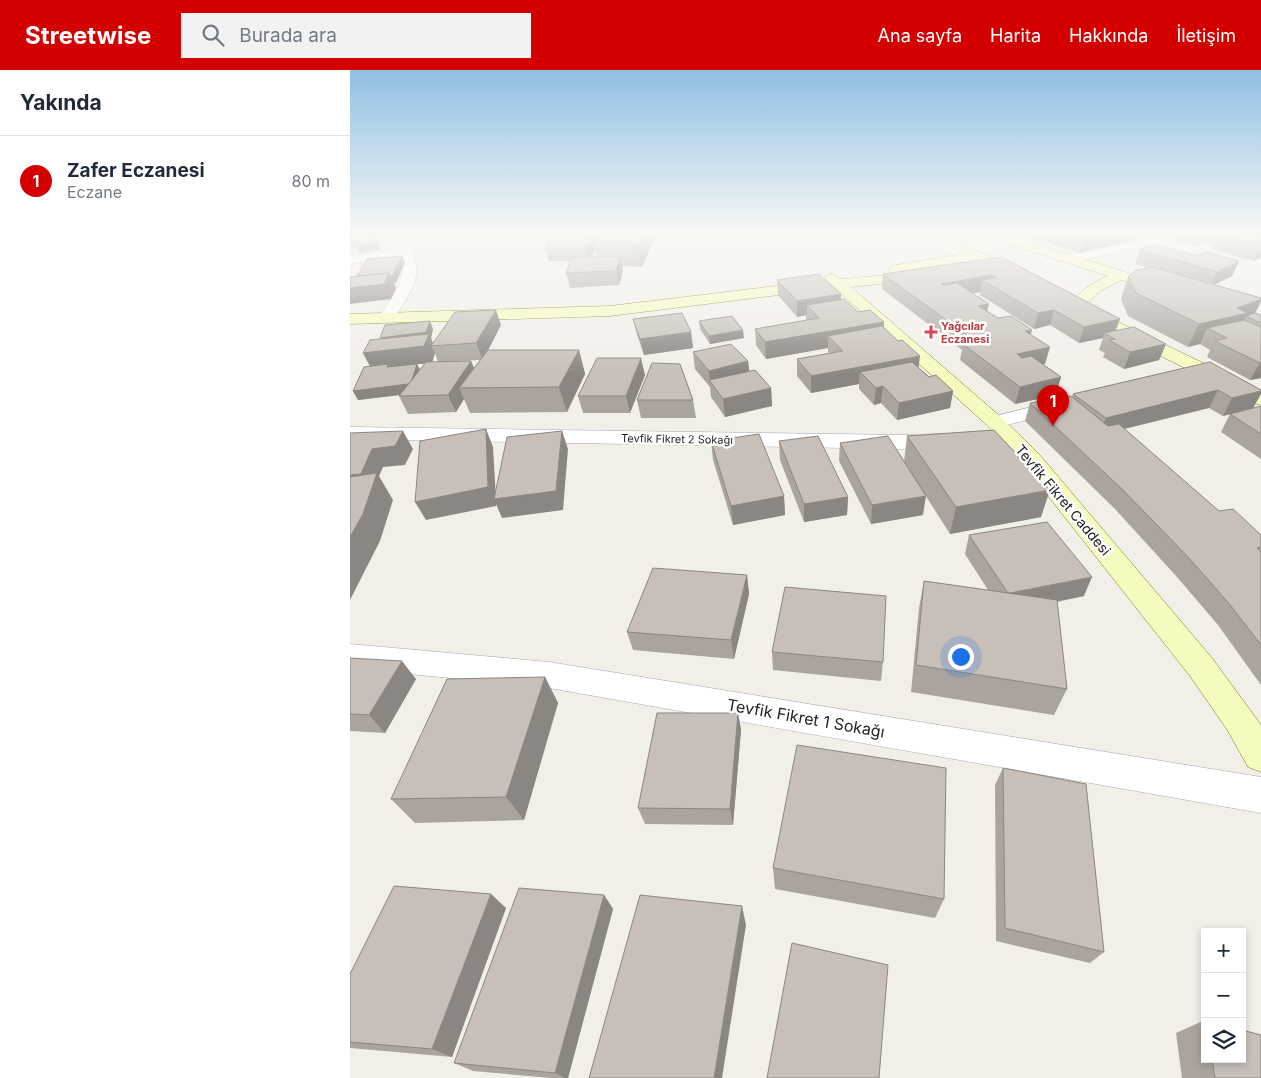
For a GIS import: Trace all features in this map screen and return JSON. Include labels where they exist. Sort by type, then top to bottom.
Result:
[{"type":"street","points":[[386,318],[407,280]]},
{"type":"street","points":[[351,321],[386,318],[593,312],[728,296],[834,280]]},
{"type":"street","name":"Tevfik Fikret Caddesi","points":[[834,280],[985,432],[1030,458],[1201,667],[1240,721],[1261,756]]},
{"type":"street","points":[[1024,280],[1028,282]]},
{"type":"street","points":[[1076,307],[1084,294],[1112,280]]},
{"type":"street","points":[[1134,280],[1177,293]]},
{"type":"street","points":[[1060,298],[1261,399]]},
{"type":"street","points":[[1174,377],[1202,370]]},
{"type":"street","name":"Tevfik Fikret 2 Sokağı","points":[[350,433],[904,442],[985,432],[1080,401]]},
{"type":"street","name":"Tevfik Fikret 1 Sokağı","points":[[350,656],[548,675],[1261,795]]},
{"type":"building","points":[[350,280],[386,280],[384,284],[350,288]]},
{"type":"building","points":[[777,280],[826,280],[841,294],[797,301]]},
{"type":"building","points":[[891,280],[963,280],[941,284],[957,283],[989,304],[978,306],[998,318],[1011,316],[1032,330],[1025,331],[1050,347],[1017,354],[1022,358],[1031,356],[1061,377],[1020,387],[963,344],[975,341]]},
{"type":"building","points":[[982,280],[1045,280],[1120,319],[1084,327],[1054,310],[1038,313]]},
{"type":"building","points":[[1130,280],[1198,280],[1261,299],[1237,308],[1248,313],[1199,324],[1136,293]]},
{"type":"building","points":[[844,299],[858,312],[870,310],[884,322],[765,342],[755,329],[819,318],[807,305]]},
{"type":"building","points":[[496,310],[476,343],[431,346],[455,312]]},
{"type":"building","points":[[682,313],[691,332],[640,339],[633,319]]},
{"type":"building","points":[[1255,313],[1261,315],[1261,323],[1246,316]]},
{"type":"building","points":[[732,316],[743,330],[709,336],[699,321]]},
{"type":"building","points":[[1244,320],[1261,327],[1261,363],[1215,341],[1227,338],[1207,328]]},
{"type":"building","points":[[430,321],[426,332],[380,338],[385,325]]},
{"type":"building","points":[[882,326],[898,341],[902,340],[920,356],[811,376],[797,359],[843,351],[828,336]]},
{"type":"building","points":[[1134,327],[1166,344],[1130,352],[1109,340],[1115,339],[1104,333]]},
{"type":"building","points":[[429,334],[424,346],[363,353],[370,340]]},
{"type":"building","points":[[731,344],[748,361],[709,371],[693,352]]},
{"type":"building","points":[[488,350],[579,350],[559,387],[459,388]]},
{"type":"building","points":[[597,358],[641,358],[626,396],[578,396]]},
{"type":"building","points":[[471,361],[448,395],[399,396],[426,362]]},
{"type":"building","points":[[912,362],[929,377],[936,375],[953,391],[899,403],[883,386],[876,388],[860,372]]},
{"type":"building","points":[[1210,362],[1261,391],[1232,398],[1218,390],[1106,418],[1073,394]]},
{"type":"building","points":[[652,363],[680,364],[693,400],[637,400]]},
{"type":"building","points":[[388,364],[387,367],[417,364],[412,380],[408,384],[353,391],[364,367]]},
{"type":"building","points":[[755,370],[771,388],[723,399],[709,380]]},
{"type":"building","points":[[1071,396],[1108,426],[1119,424],[1219,511],[1233,509],[1261,535],[1261,547],[1257,548],[1261,552],[1261,645],[1231,606],[1189,558],[1123,490],[1030,403]]},
{"type":"building","points":[[1261,406],[1261,434],[1230,414]]},
{"type":"building","points":[[486,429],[488,487],[415,502],[420,441]]},
{"type":"building","points":[[994,430],[1050,490],[956,507],[907,436]]},
{"type":"building","points":[[403,431],[395,446],[372,449],[361,474],[350,475],[350,433]]},
{"type":"building","points":[[562,431],[556,491],[494,499],[507,437]]},
{"type":"building","points":[[759,434],[784,496],[731,506],[711,441]]},
{"type":"building","points":[[818,436],[848,497],[804,504],[779,441]]},
{"type":"building","points":[[888,436],[926,496],[872,505],[840,443]]},
{"type":"building","points":[[377,473],[363,514],[350,537],[350,477]]},
{"type":"building","points":[[1047,522],[1092,577],[1008,593],[969,535]]},
{"type":"building","points":[[653,568],[747,575],[731,640],[627,632]]},
{"type":"building","points":[[924,581],[1057,600],[1067,689],[916,665]]},
{"type":"building","points":[[785,587],[886,596],[883,662],[772,652]]},
{"type":"building","points":[[350,658],[402,661],[369,715],[350,714]]},
{"type":"building","points":[[545,677],[506,797],[391,799],[447,679]]},
{"type":"building","points":[[657,713],[738,713],[730,809],[638,808]]},
{"type":"building","points":[[797,745],[946,768],[944,899],[773,868]]},
{"type":"building","points":[[1003,768],[1086,784],[1104,952],[1005,928]]},
{"type":"building","points":[[394,886],[491,894],[432,1049],[350,1042],[350,974]]},
{"type":"building","points":[[519,888],[604,895],[555,1073],[454,1063]]},
{"type":"building","points":[[640,895],[742,906],[714,1078],[589,1078]]},
{"type":"building","points":[[792,943],[888,965],[879,1078],[767,1078]]},
{"type":"building","points":[[1246,1031],[1261,1035],[1261,1078],[1215,1078],[1213,1063],[1246,1063]]},
{"type":"place","name":"Yağcılar Eczanesi","points":[[931,332]]},
{"type":"place","name":"Zafer Eczanesi","points":[[1053,426]]}]
